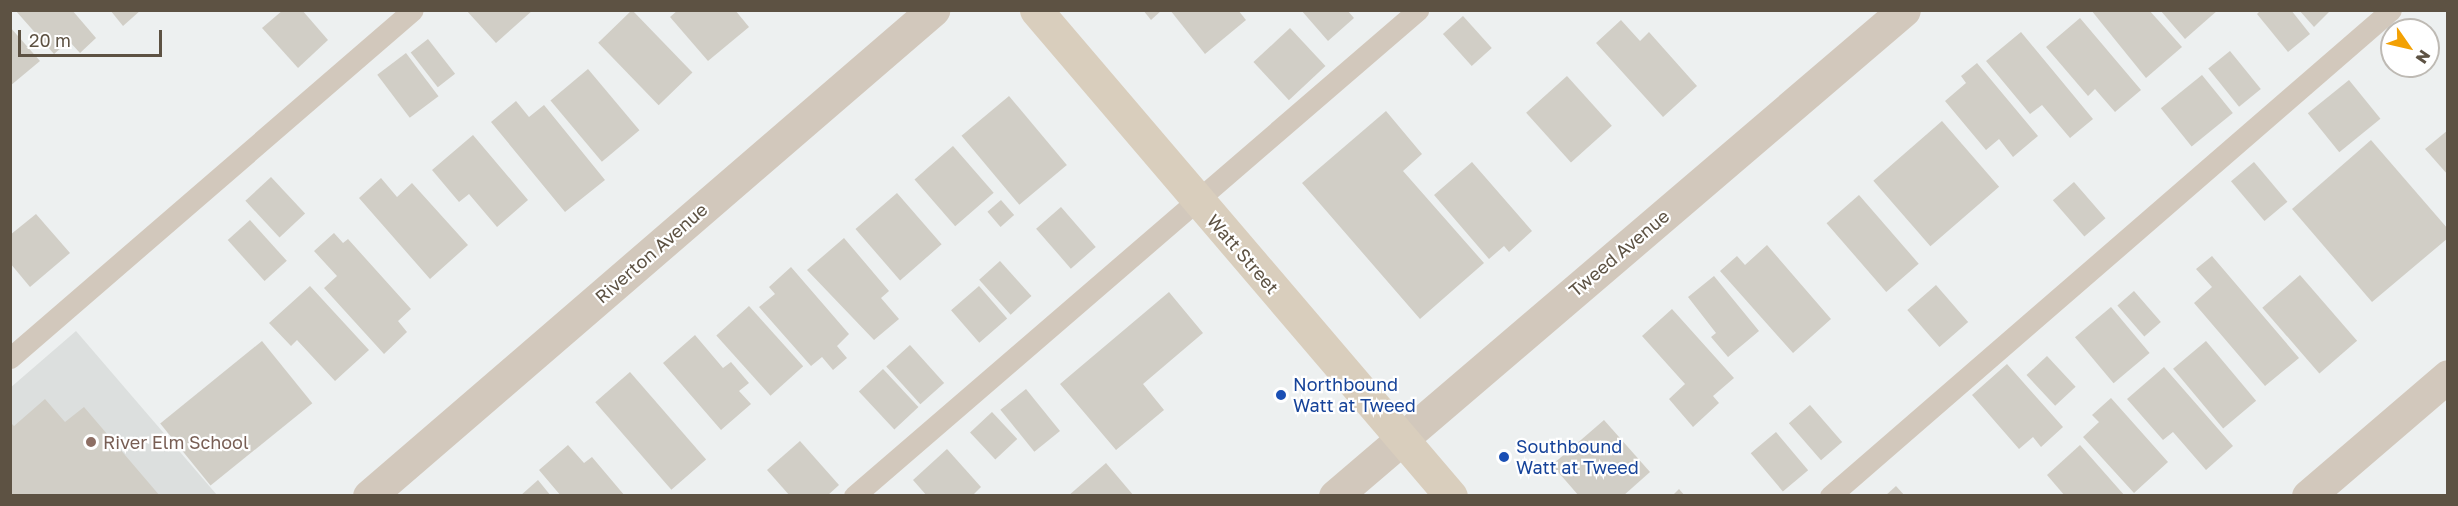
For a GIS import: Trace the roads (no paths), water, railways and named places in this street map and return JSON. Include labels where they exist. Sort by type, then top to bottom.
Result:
[{"type":"main road","name":"Watt Street","points":[[1036,10],[1196,200],[1451,495]]},
{"type":"street","name":"Riverton Avenue","points":[[369,495],[933,10]]},
{"type":"street","name":"Tweed Avenue","points":[[1335,495],[1904,10]]},
{"type":"street","points":[[2308,495],[2448,376]]},
{"type":"lane","points":[[10,358],[413,10]]},
{"type":"lane","points":[[854,495],[1418,10]]},
{"type":"lane","points":[[1830,495],[2391,10]]},
{"type":"place","name":"Northbound Watt at Tweed","points":[[1281,395]]},
{"type":"place","name":"River Elm School","points":[[91,442]]},
{"type":"place","name":"Southbound Watt at Tweed","points":[[1504,457]]}]
